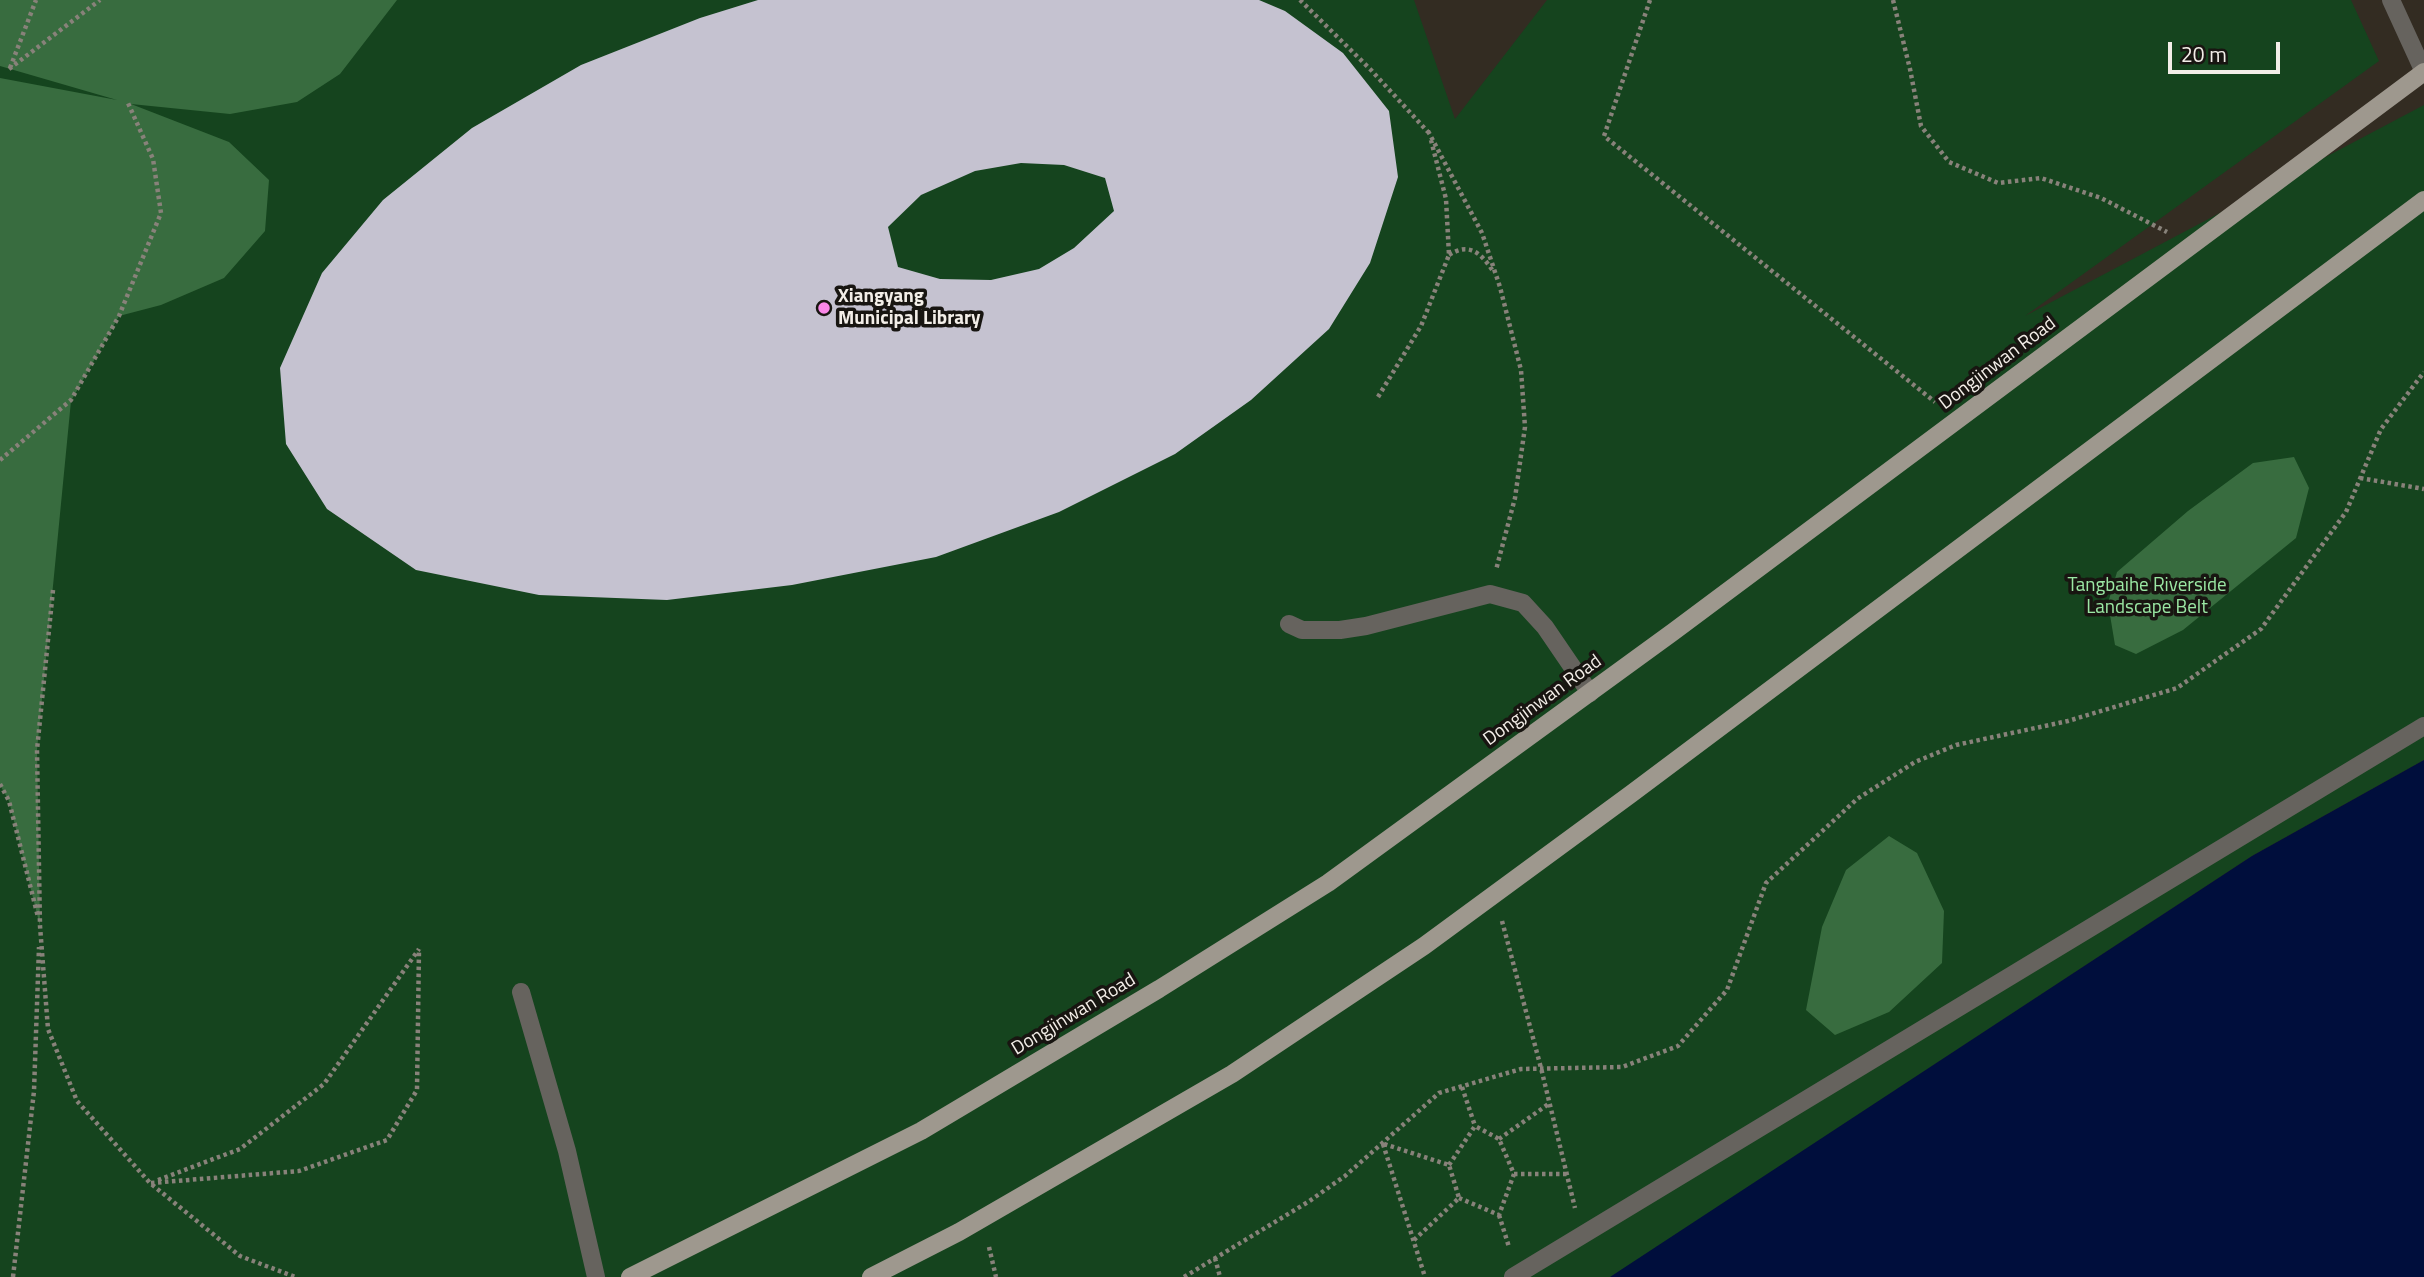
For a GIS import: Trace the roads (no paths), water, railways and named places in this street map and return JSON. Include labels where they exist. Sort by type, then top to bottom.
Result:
[{"type":"main road","name":"Dongjinwan Road","points":[[631,1277],[921,1131],[1159,989],[1328,883],[1590,693],[2424,72]]},
{"type":"main road","points":[[871,1277],[958,1232],[1231,1074],[1424,946],[2424,200]]},
{"type":"street","points":[[2391,0],[2424,72]]},
{"type":"street","points":[[1289,624],[1302,630],[1353,628],[1490,594],[1524,603],[1545,627],[1590,693]]},
{"type":"street","points":[[1513,1277],[2424,726]]},
{"type":"street","points":[[521,992],[567,1151],[596,1277]]},
{"type":"place","name":"Xiangyang Municipal Library","points":[[824,308]]},
{"type":"park label","name":"Tangbaihe Riverside Landscape Belt","points":[[2147,597]]}]
